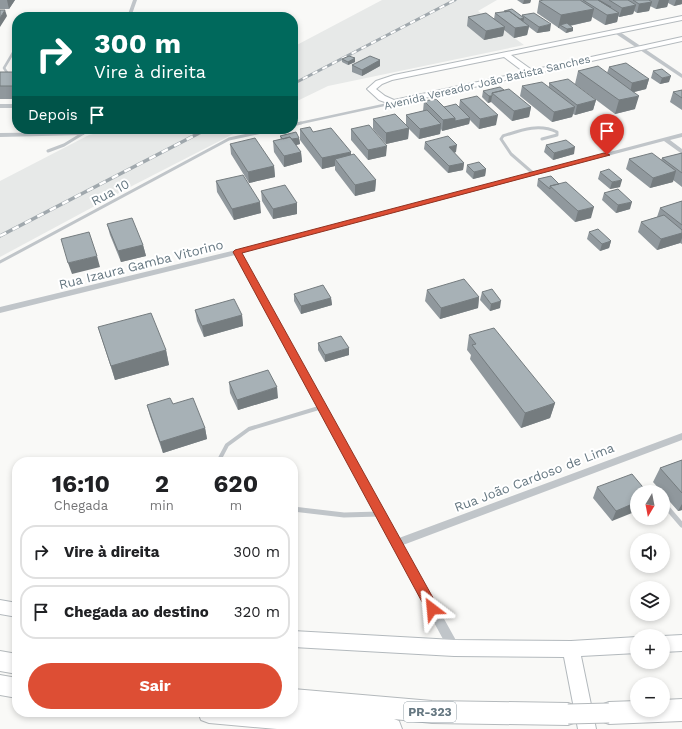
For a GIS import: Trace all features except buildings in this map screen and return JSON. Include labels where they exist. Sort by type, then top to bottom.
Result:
[{"type":"highway","points":[[0,661],[12,663]]},
{"type":"highway","points":[[0,685],[12,687]]},
{"type":"highway","name":"PR-323","points":[[298,700],[432,712],[568,714],[682,710]]},
{"type":"highway","name":"PR-323","points":[[263,717],[391,729]]},
{"type":"street","points":[[131,12],[135,0]]},
{"type":"street","name":"Avenida Vereador João Batista Sanches","points":[[682,18],[379,81],[374,84],[371,89],[382,98],[393,103],[682,39]]},
{"type":"street","points":[[615,31],[682,76]]},
{"type":"street","points":[[506,55],[531,73]]},
{"type":"street","points":[[0,106],[12,106]]},
{"type":"street","points":[[0,135],[21,134]]},
{"type":"street","name":"Rua Izaura Gamba Vitorino","points":[[0,310],[237,252],[682,135]]},
{"type":"street","points":[[665,139],[682,152]]},
{"type":"street","points":[[237,252],[454,648]]},
{"type":"street","name":"Rua João Cardoso de Lima","points":[[396,543],[682,436]]},
{"type":"street","points":[[0,607],[12,609]]},
{"type":"street","points":[[298,639],[454,648],[571,649],[630,645]]},
{"type":"street","points":[[670,644],[682,643]]},
{"type":"street","points":[[571,649],[587,729]]},
{"type":"lane","points":[[12,54],[4,68],[8,74],[12,75]]},
{"type":"lane","name":"Avenida Vereador João Batista Sanches","points":[[298,124],[393,103]]},
{"type":"lane","points":[[534,174],[502,144],[501,139],[503,136],[537,126],[548,128],[557,132],[557,135],[542,139]]},
{"type":"lane","points":[[48,151],[64,145],[79,134]]},
{"type":"lane","name":"Rua 10","points":[[0,262],[229,139],[252,134]]},
{"type":"lane","points":[[221,457],[227,445],[249,428],[322,407]]},
{"type":"lane","points":[[298,510],[344,515],[380,514]]},
{"type":"lane","points":[[670,511],[682,525]]},
{"type":"shaded area","points":[[382,0],[497,0],[478,11],[524,45],[328,86],[298,101],[298,44]]},
{"type":"shaded area","points":[[233,134],[132,186],[0,257],[0,181],[89,135]]},
{"type":"railway","points":[[298,81],[455,0]]},
{"type":"railway","points":[[0,236],[197,134]]},
{"type":"route","points":[[432,609],[237,252],[607,155]]}]
